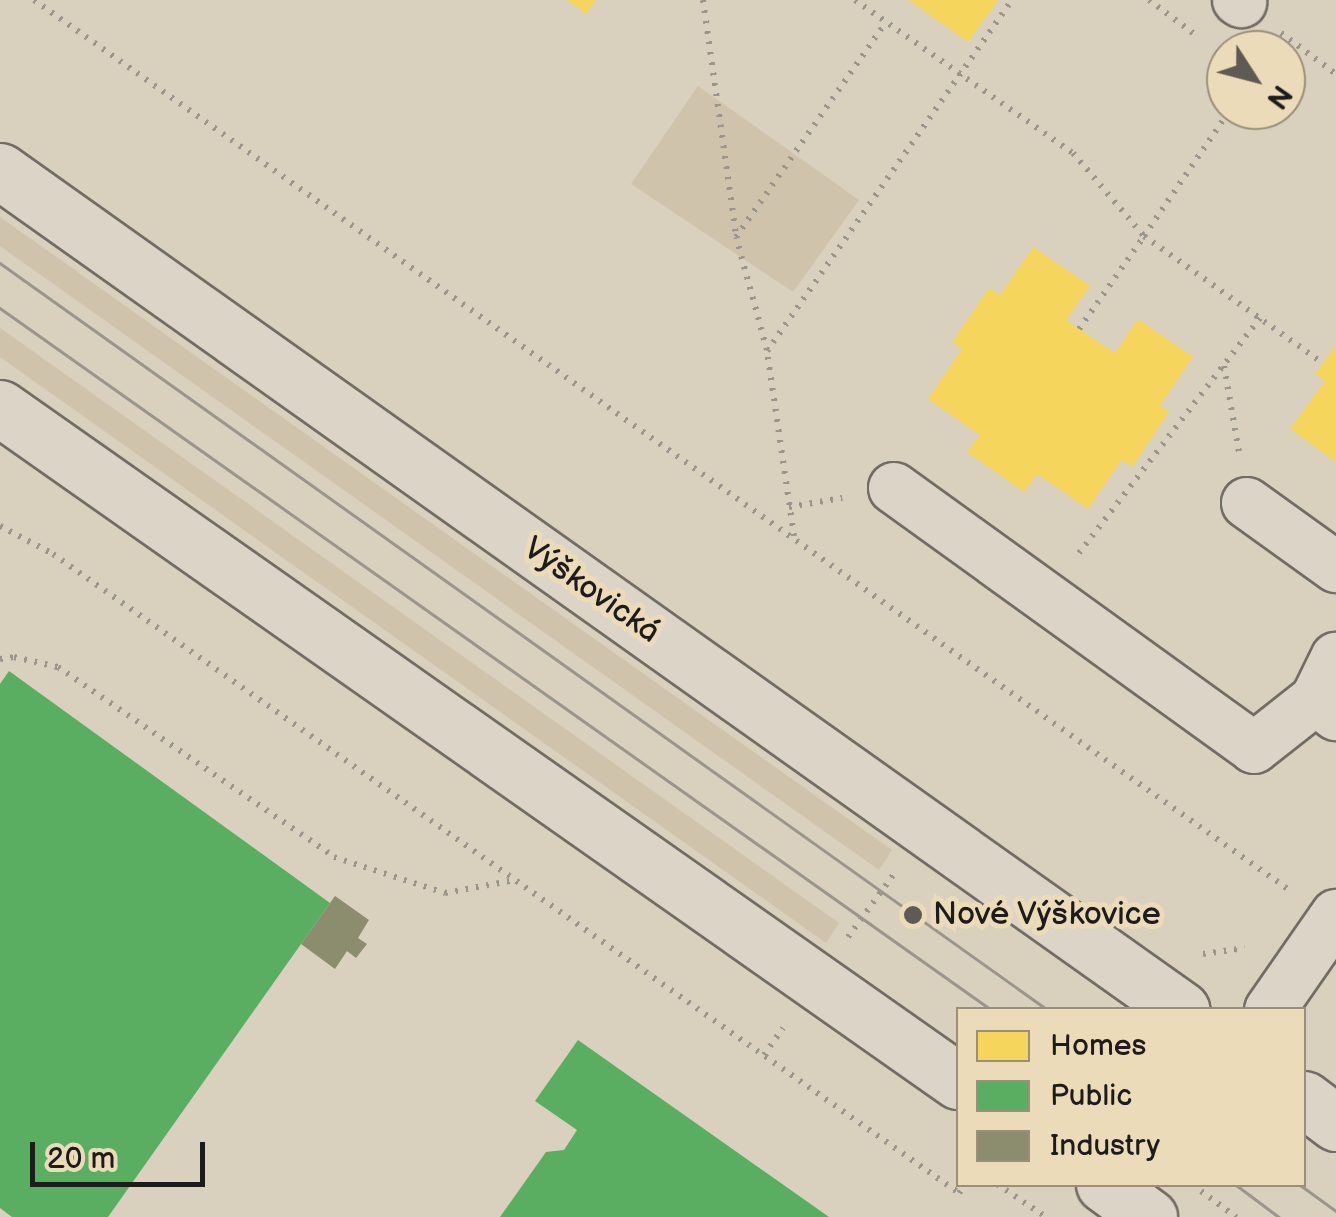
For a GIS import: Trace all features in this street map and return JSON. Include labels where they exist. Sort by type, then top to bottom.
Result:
[{"type":"street","name":"Výškovická","points":[[0,170],[1178,1007]]},
{"type":"street","points":[[0,408],[956,1080]]},
{"type":"street","points":[[894,488],[1254,748],[1329,691]]},
{"type":"street","points":[[1247,502],[1336,567]]},
{"type":"street","points":[[1272,1007],[1334,918]]},
{"type":"street","points":[[1306,1100],[1336,1123]]},
{"type":"street","points":[[1108,1187],[1149,1217]]},
{"type":"path","points":[[34,0],[1334,918]]},
{"type":"path","points":[[703,0],[736,236],[767,351],[794,537]]},
{"type":"path","points":[[855,0],[1073,153],[1144,236],[1323,363]]},
{"type":"path","points":[[767,351],[958,72],[1012,0]]},
{"type":"path","points":[[1240,1],[1336,74]]},
{"type":"path","points":[[736,236],[886,22]]},
{"type":"path","points":[[1079,329],[1216,130]]},
{"type":"path","points":[[1044,597],[1260,318]]},
{"type":"path","points":[[1224,364],[1247,502]]},
{"type":"path","points":[[0,526],[53,554],[959,1192],[963,1187]]},
{"type":"path","points":[[0,660],[14,657],[58,666],[334,857],[445,893],[517,880]]},
{"type":"path","points":[[817,980],[927,829]]},
{"type":"path","points":[[1184,956],[1242,950],[1255,942]]},
{"type":"path","points":[[1002,1187],[1046,1217]]},
{"type":"path","points":[[1196,1187],[1236,1217]]},
{"type":"shaded area","points":[[698,86],[859,200],[793,292],[631,184]]},
{"type":"shaded area","points":[[0,217],[892,850],[879,870],[0,246]]},
{"type":"shaded area","points":[[0,328],[839,923],[826,943],[0,357]]},
{"type":"building: Homes","points":[[567,0],[596,0],[586,14]]},
{"type":"building: Homes","points":[[909,0],[998,0],[968,42]]},
{"type":"building: Homes","points":[[1033,247],[1090,286],[1066,320],[1079,329],[1115,353],[1138,319],[1193,357],[1160,405],[1169,412],[1132,467],[1122,459],[1088,509],[1037,474],[1024,492],[967,452],[980,435],[928,399],[962,349],[952,342],[989,288],[1000,295]]},
{"type":"building: Homes","points":[[1336,345],[1336,462],[1290,429],[1325,381],[1315,374]]},
{"type":"building: Public","points":[[9,671],[330,903],[108,1217],[12,1217],[0,1208],[0,684]]},
{"type":"building: Public","points":[[578,1040],[829,1217],[500,1217],[546,1152],[564,1150],[577,1130],[535,1101]]},
{"type":"building: Industry","points":[[335,896],[369,920],[358,938],[367,944],[356,958],[347,951],[335,969],[301,944]]},
{"type":"tram line","points":[[0,263],[1044,1007]]},
{"type":"tram line","points":[[0,308],[988,1007]]},
{"type":"tram line","points":[[1239,1187],[1279,1217]]},
{"type":"tram line","points":[[1303,1187],[1336,1211]]},
{"type":"place","name":"Nové Výškovice","points":[[913,915]]}]
